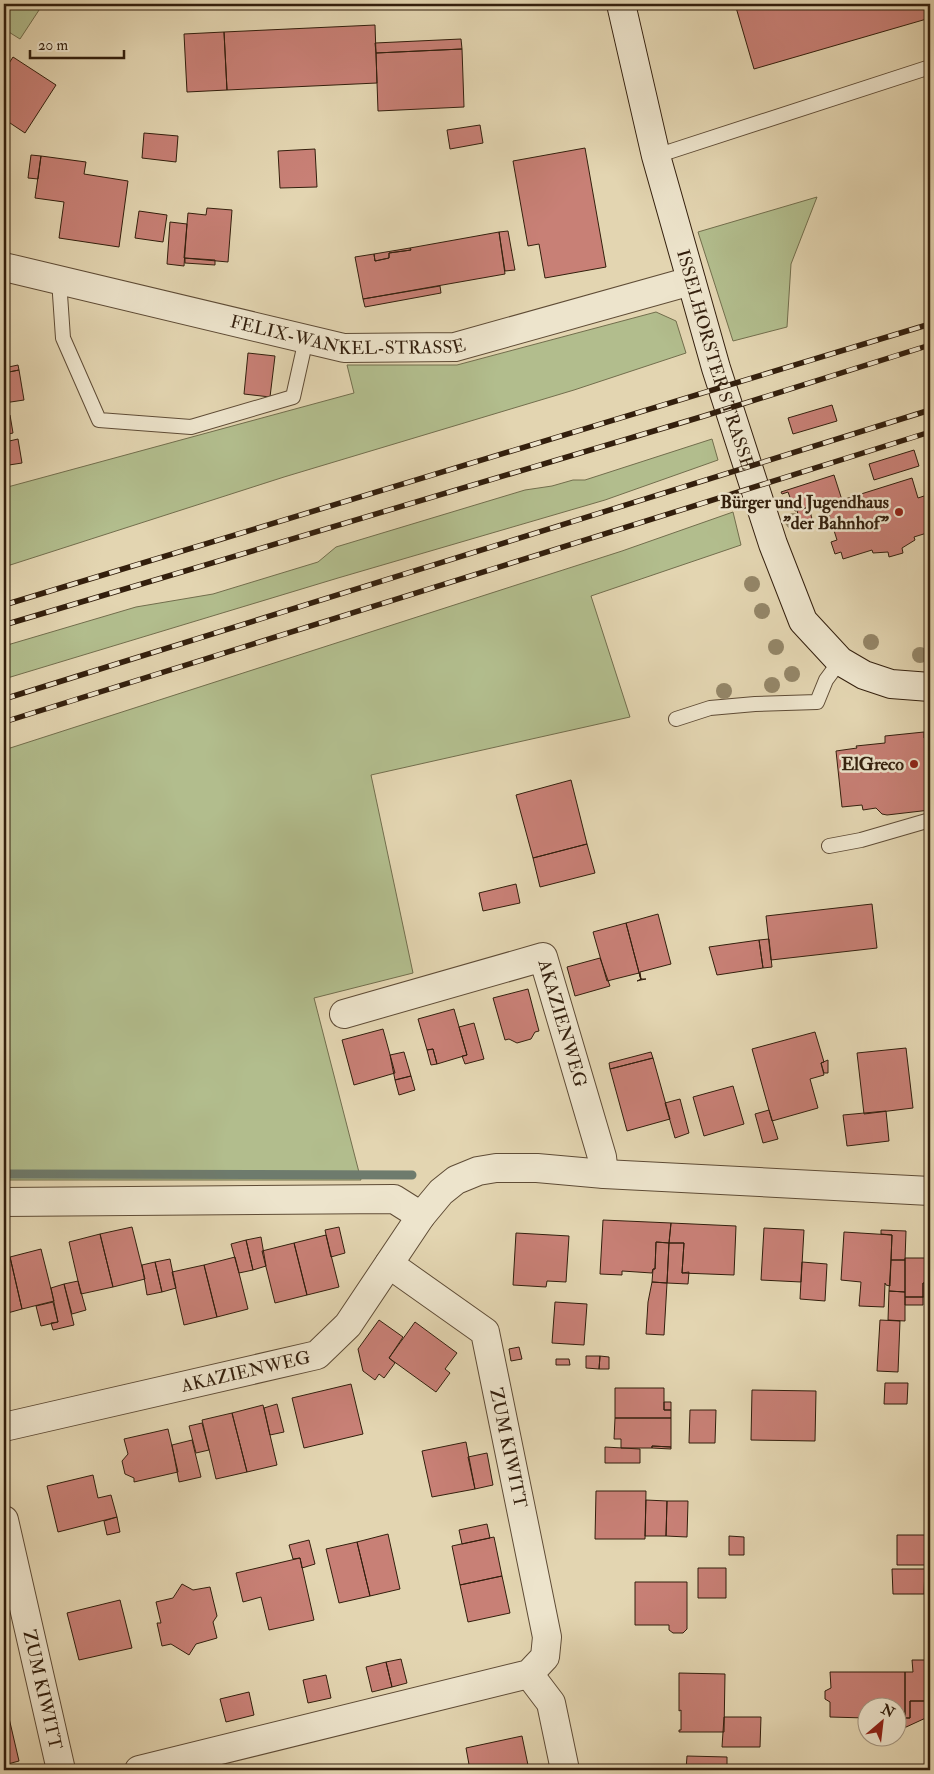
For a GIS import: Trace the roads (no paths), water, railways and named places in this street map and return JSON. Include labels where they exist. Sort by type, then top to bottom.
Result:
[{"type":"street","name":"ISSELHORSTER STRASSE","points":[[621,4],[656,156],[716,368],[773,544],[803,621],[840,661],[864,675],[891,684],[930,687]]},
{"type":"street","name":"FELIX-WANKEL-STRASSE","points":[[4,267],[344,348],[455,347],[691,281]]},
{"type":"street","name":"AKAZIENWEG","points":[[344,1014],[543,958],[602,1157],[604,1174]]},
{"type":"street","name":"AKAZIENWEG","points":[[4,1427],[317,1355],[348,1325],[420,1216],[441,1192],[456,1180],[478,1171],[496,1168],[537,1168],[604,1174],[930,1191]]},
{"type":"street","points":[[4,1202],[394,1199],[420,1216]]},
{"type":"street","name":"ZUM KIWITT","points":[[389,1264],[485,1332],[547,1637],[545,1658],[530,1674]]},
{"type":"street","name":"ZUM KIWITT","points":[[4,1520],[61,1770]]},
{"type":"street","points":[[139,1770],[200,1763],[530,1674],[551,1703],[565,1770]]},
{"type":"lane","points":[[656,156],[930,67]]},
{"type":"lane","points":[[59,280],[63,338],[99,420],[191,427],[293,397],[306,339]]},
{"type":"lane","points":[[676,719],[710,708],[817,702],[826,680],[840,661]]},
{"type":"lane","points":[[829,846],[861,840],[930,820]]},
{"type":"waterway","points":[[4,1174],[412,1175]]},
{"type":"railway","points":[[4,605],[930,324]]},
{"type":"railway","points":[[4,625],[704,416],[930,345]]},
{"type":"railway","points":[[4,699],[930,410]]},
{"type":"railway","points":[[4,722],[930,432]]},
{"type":"place","name":"Bürger und Jugendhaus \"der Bahnhof\"","points":[[899,512]]},
{"type":"place","name":"ElGreco","points":[[914,764]]}]
